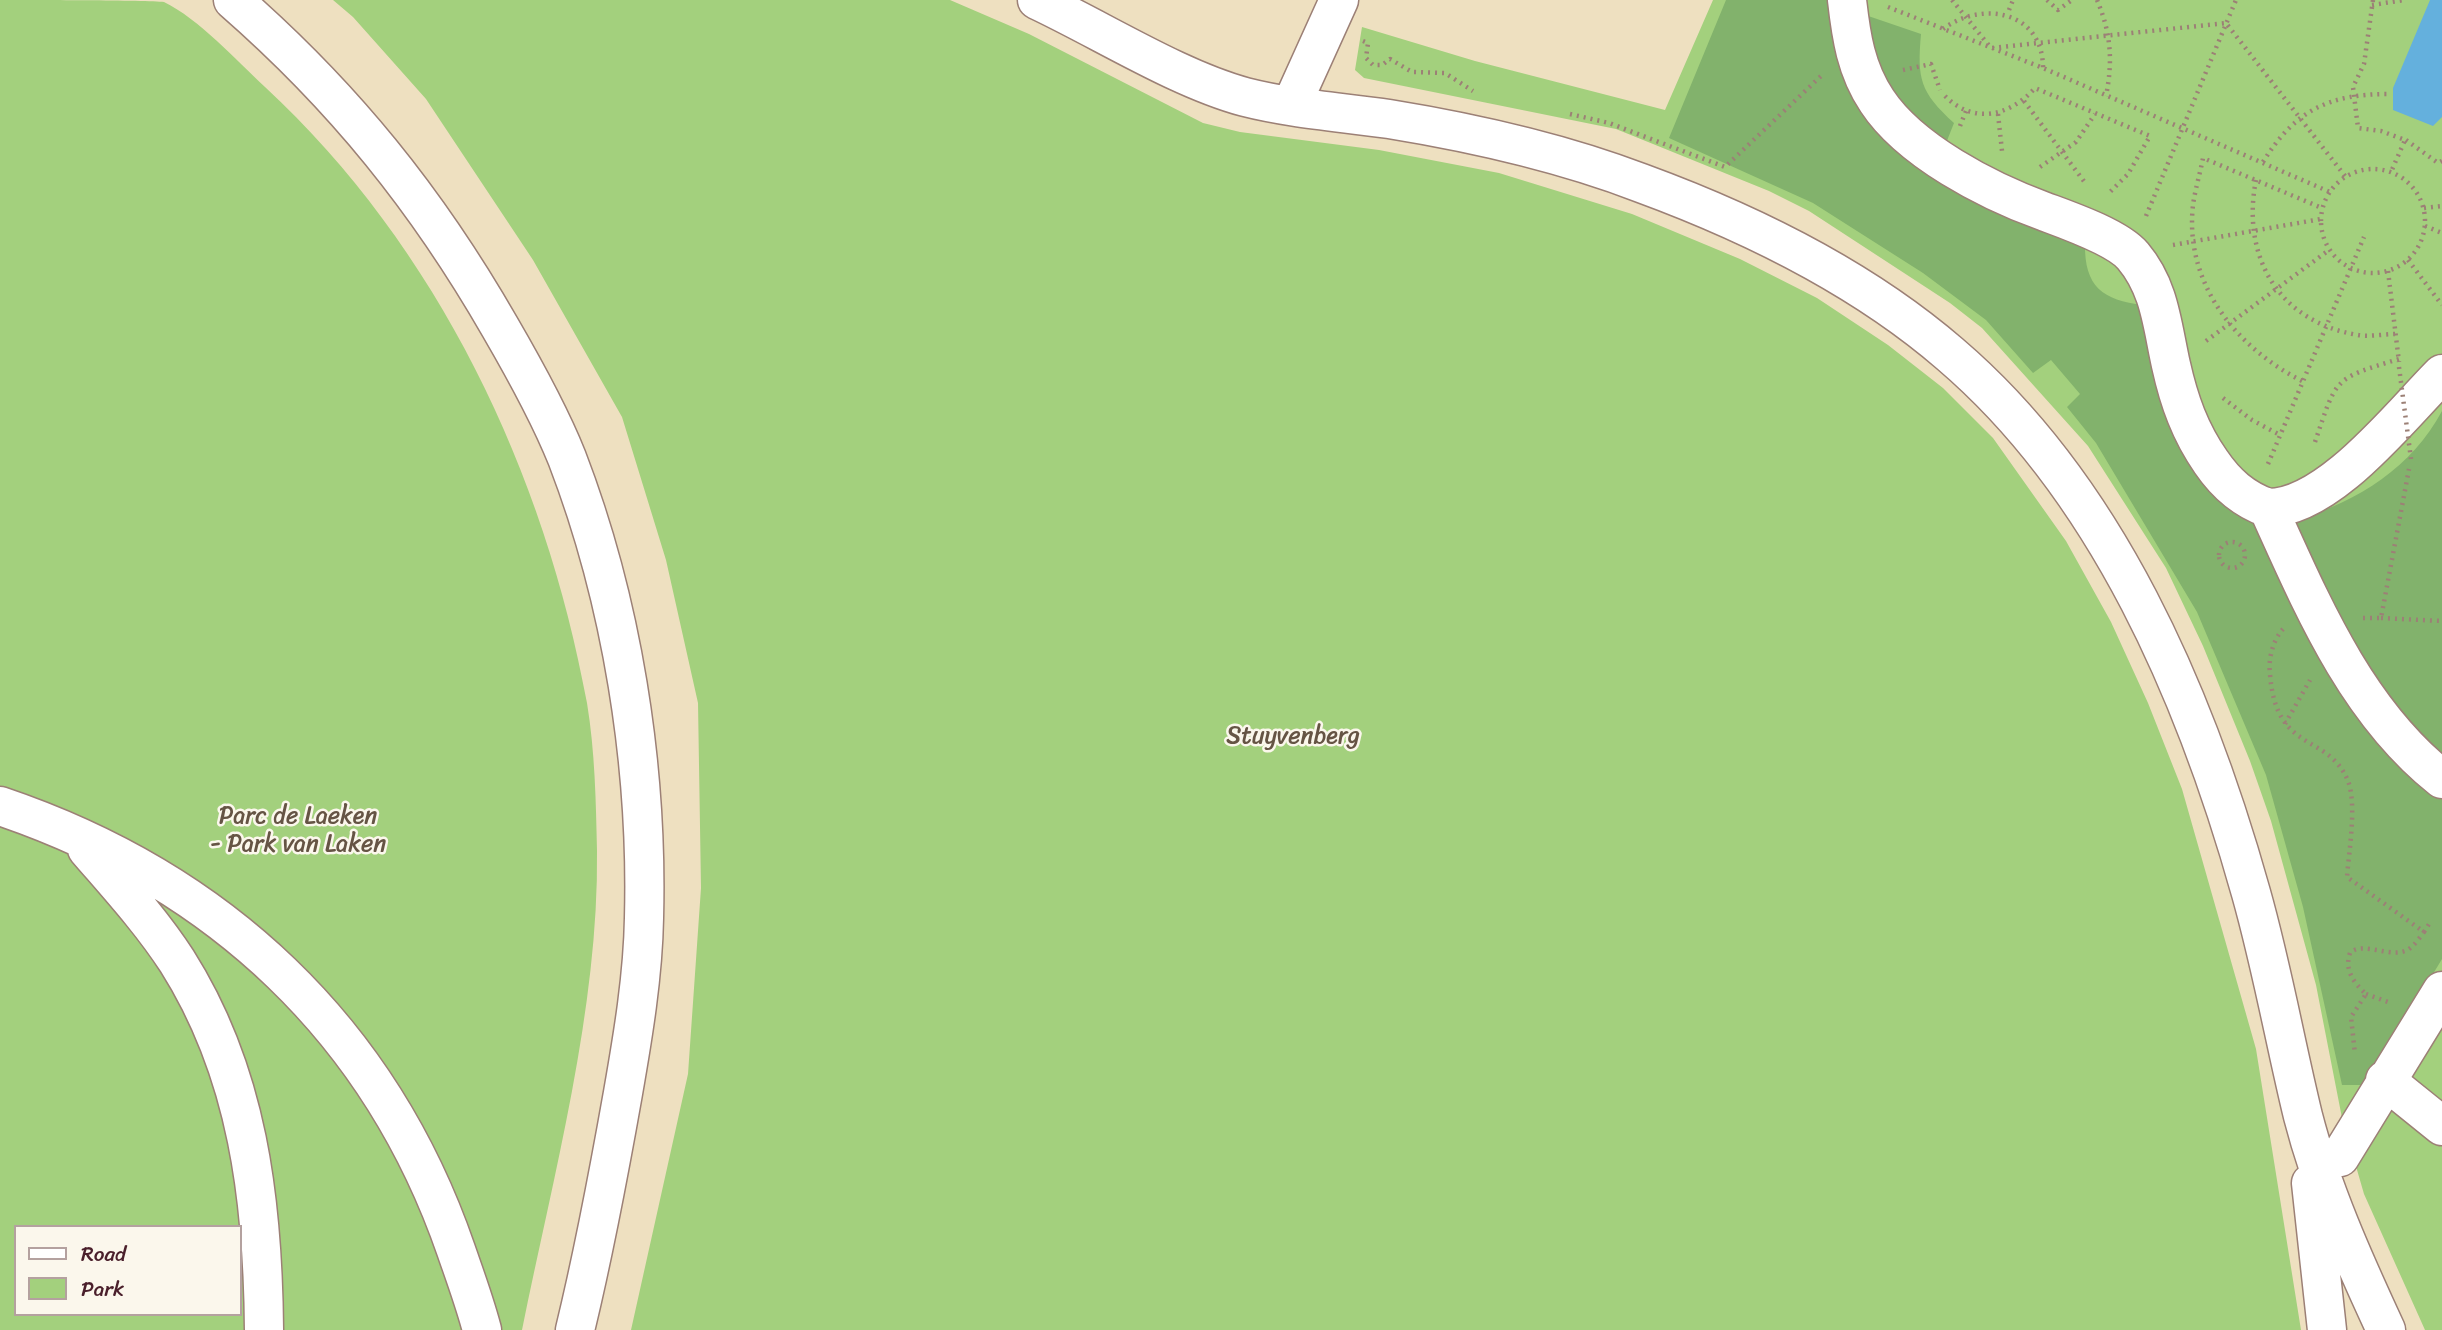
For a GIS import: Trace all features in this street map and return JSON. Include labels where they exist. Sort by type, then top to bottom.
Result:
[{"type":"street","points":[[233,0],[344,105],[414,192],[470,274],[529,377],[566,457],[593,537],[620,647],[636,733],[644,920],[633,1033],[612,1159],[575,1330]]},
{"type":"street","points":[[1037,0],[1208,84],[1247,97],[1506,141],[1596,167],[1697,205],[1801,254],[1868,295],[1949,352],[1993,394],[2031,437],[2087,513],[2141,607],[2176,680],[2201,742],[2249,885],[2284,1023],[2304,1119],[2327,1330]]},
{"type":"street","points":[[1291,106],[1339,0]]},
{"type":"street","points":[[1864,2],[1853,49],[1877,101],[1892,119],[1919,142],[1975,181],[2008,198],[2082,211],[2131,253],[2156,289],[2183,410],[2200,445],[2220,475],[2260,505],[2352,677],[2424,765],[2442,779]]},
{"type":"street","points":[[2260,505],[2298,503],[2334,482],[2442,374]]},
{"type":"street","points":[[0,806],[74,834],[172,886],[272,960],[346,1041],[396,1117],[422,1164],[443,1213],[482,1330]]},
{"type":"street","points":[[74,834],[132,901],[177,961],[214,1029],[239,1109],[256,1180],[263,1268],[264,1330]]},
{"type":"street","points":[[2340,1157],[2442,992]]},
{"type":"street","points":[[2376,1096],[2442,1126]]},
{"type":"street","points":[[2304,1119],[2341,1225],[2386,1330]]},
{"type":"path","points":[[1952,0],[1991,48]]},
{"type":"path","points":[[2009,10],[2013,0]]},
{"type":"path","points":[[2047,0],[2058,10],[2072,0]]},
{"type":"path","points":[[2097,0],[2109,36],[2112,67],[2106,96]]},
{"type":"path","points":[[2131,253],[2236,0]]},
{"type":"path","points":[[2404,0],[2373,2],[2364,64],[2353,87],[2358,128],[2381,131],[2405,140],[2438,163],[2442,161]]},
{"type":"path","points":[[1864,2],[2043,68],[2330,192]]},
{"type":"path","points":[[1986,6],[2009,10],[2028,24],[2040,43],[2043,68]]},
{"type":"path","points":[[1943,29],[1962,12],[1974,8]]},
{"type":"path","points":[[1991,48],[2226,23]]},
{"type":"path","points":[[2226,23],[2345,177]]},
{"type":"path","points":[[1366,49],[1366,58],[1373,65],[1382,65],[1390,59],[1412,72],[1445,73],[1472,91],[1484,94]]},
{"type":"path","points":[[1559,112],[1609,123],[1725,167],[1802,92],[1853,49]]},
{"type":"path","points":[[1931,64],[1940,90]]},
{"type":"path","points":[[1945,96],[1966,111],[1982,115],[2011,110],[2024,101],[2035,88],[2150,136],[2128,174],[2082,211],[2063,154],[2024,101]]},
{"type":"path","points":[[2263,162],[2278,138],[2299,118],[2325,103],[2354,94],[2389,94]]},
{"type":"path","points":[[2036,168],[2063,154],[2076,142],[2095,114]]},
{"type":"path","points":[[2391,172],[2405,140]]},
{"type":"path","points":[[2302,381],[2273,366],[2251,349],[2228,325],[2205,282],[2194,241],[2193,206],[2203,158],[2322,208]]},
{"type":"path","points":[[2368,169],[2391,172],[2406,180],[2417,192],[2424,208],[2425,226],[2420,244],[2409,260],[2388,271],[2369,273],[2350,268],[2329,250],[2321,219],[2322,208],[2330,192],[2345,177],[2368,169]]},
{"type":"path","points":[[2256,180],[2251,205],[2252,231],[2260,262],[2276,289],[2299,311],[2325,327],[2360,335],[2396,334]]},
{"type":"path","points":[[2424,208],[2442,206]]},
{"type":"path","points":[[2131,253],[2321,219]]},
{"type":"path","points":[[2425,226],[2442,233]]},
{"type":"path","points":[[2279,468],[2267,466],[2364,237]]},
{"type":"path","points":[[2172,367],[2329,250]]},
{"type":"path","points":[[2409,260],[2442,305]]},
{"type":"path","points":[[2381,618],[2411,459],[2388,271]]},
{"type":"path","points":[[2314,445],[2334,389],[2341,381],[2351,374],[2399,359]]},
{"type":"path","points":[[2220,395],[2252,420],[2280,435]]},
{"type":"path","points":[[2235,542],[2241,545],[2245,558],[2241,564],[2228,568],[2218,559],[2218,552],[2222,545],[2235,542],[2260,505]]},
{"type":"path","points":[[2424,932],[2347,877],[2351,794],[2348,780],[2330,758],[2284,725],[2271,692],[2269,666],[2276,636],[2317,612],[2442,621]]},
{"type":"path","points":[[2395,1004],[2366,994],[2351,976],[2347,958],[2353,950],[2408,950],[2431,922]]},
{"type":"path","points":[[2366,994],[2351,1017],[2356,1047],[2353,1086],[2376,1096]]},
{"type":"green space","name":"Parc de Laeken - Park van Laken","points":[[0,0],[164,2],[204,29],[327,150],[382,218],[432,292],[475,369],[512,449],[543,532],[568,617],[587,703],[596,796],[597,851],[596,910],[582,1031],[560,1153],[522,1330],[0,1330]]},
{"type":"green space","name":"Stuyvenberg","points":[[333,0],[950,0],[1029,34],[1203,123],[1240,132],[1379,150],[1499,173],[1632,214],[1740,259],[1817,298],[1888,345],[1943,388],[1993,438],[2066,541],[2111,622],[2148,703],[2182,789],[2256,1049],[2301,1330],[631,1330],[688,1074],[701,888],[698,703],[666,560],[622,417],[533,260],[426,99],[353,17]]},
{"type":"green space","points":[[1713,0],[2442,0],[2442,1330],[2425,1330],[2364,1194],[2342,1118],[2316,985],[2271,821],[2250,761],[2203,646],[2166,568],[2088,446],[1982,328],[1950,303],[1809,211],[1769,191],[1616,129],[1364,78],[1355,70],[1362,27],[1475,61],[1665,110]]},
{"type":"green space","points":[[1726,0],[1835,0],[1836,5],[1921,34],[1920,63],[1923,84],[1934,102],[1954,123],[1933,176],[2085,243],[2088,271],[2099,289],[2117,299],[2143,305],[2173,422],[2298,519],[2342,502],[2382,479],[2415,449],[2442,411],[2442,959],[2366,1085],[2342,1085],[2303,907],[2266,775],[2197,612],[2096,443],[2067,407],[2080,394],[2051,360],[2033,373],[1986,320],[1923,273],[1813,203],[1669,138]]},
{"type":"water","points":[[2430,0],[2442,0],[2442,117],[2433,126],[2393,110],[2393,88]]}]
